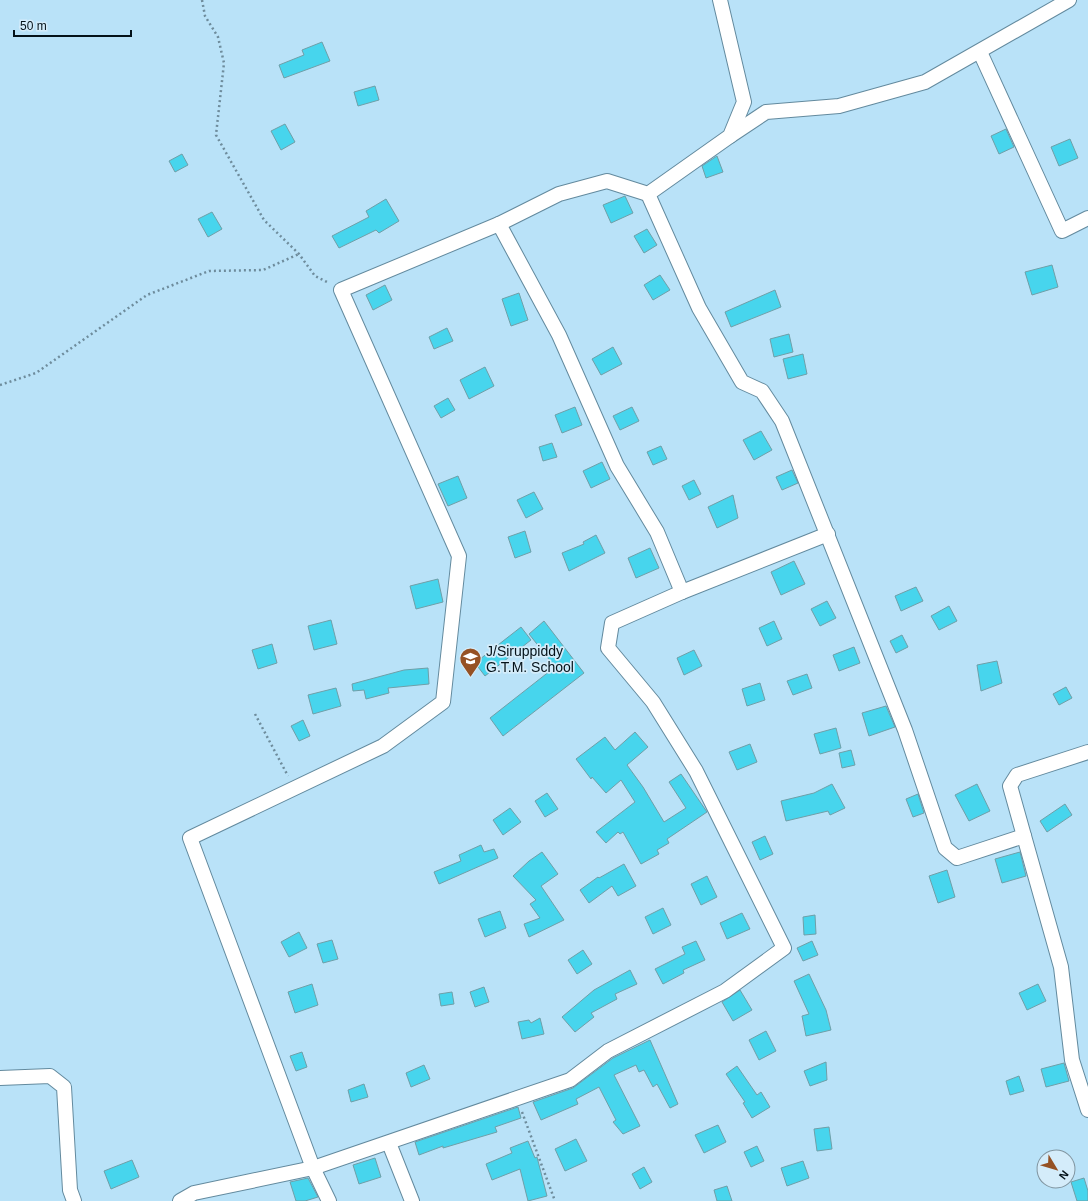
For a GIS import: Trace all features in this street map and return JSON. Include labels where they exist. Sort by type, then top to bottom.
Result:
[{"type":"street","points":[[720,0],[744,102],[730,136]]},
{"type":"street","points":[[648,194],[766,112],[839,106],[925,82],[1069,0]]},
{"type":"street","points":[[980,52],[1062,231],[1088,218]]},
{"type":"street","points":[[329,1201],[313,1168],[190,838],[383,746],[443,702],[459,556],[341,290],[499,224],[559,194],[607,181],[648,194],[698,308],[742,382],[762,390],[782,421],[906,730],[945,848],[957,858],[1024,836]]},
{"type":"street","points":[[499,224],[559,335],[616,466],[657,532],[682,592]]},
{"type":"street","points":[[180,1201],[313,1168],[570,1080],[608,1050],[725,991],[784,948],[696,771],[653,702],[608,648],[612,623],[682,592],[828,534]]},
{"type":"street","points":[[1088,752],[1016,775],[1010,786],[1061,967],[1072,1060],[1088,1110]]},
{"type":"street","points":[[0,1078],[50,1076],[64,1087],[70,1190],[74,1201]]},
{"type":"street","points":[[389,1143],[412,1201]]},
{"type":"path","points":[[202,0],[205,16],[218,37],[224,63],[216,135],[264,220],[299,254],[315,276],[341,290]]},
{"type":"path","points":[[0,385],[36,373],[147,295],[209,271],[264,270],[299,254]]},
{"type":"path","points":[[255,714],[294,788]]},
{"type":"path","points":[[517,1099],[555,1201]]},
{"type":"building","points":[[322,42],[330,61],[284,78],[279,65],[304,55],[302,50]]},
{"type":"building","points":[[375,86],[379,100],[358,106],[354,92]]},
{"type":"building","points":[[285,124],[295,142],[281,150],[271,131]]},
{"type":"building","points":[[1006,129],[1014,147],[999,154],[991,136]]},
{"type":"building","points":[[1070,139],[1078,158],[1059,166],[1051,147]]},
{"type":"building","points":[[182,154],[188,165],[175,172],[169,161]]},
{"type":"building","points":[[717,156],[723,172],[706,178],[702,166]]},
{"type":"building","points":[[625,196],[633,213],[611,223],[603,205]]},
{"type":"building","points":[[386,199],[399,221],[379,233],[376,230],[339,248],[332,236],[369,217],[366,211]]},
{"type":"building","points":[[212,212],[222,229],[208,237],[198,219]]},
{"type":"building","points":[[647,229],[657,245],[644,253],[634,236]]},
{"type":"building","points":[[1052,265],[1058,287],[1032,295],[1025,272]]},
{"type":"building","points":[[660,275],[670,290],[653,300],[644,285]]},
{"type":"building","points":[[385,285],[392,300],[373,310],[366,295]]},
{"type":"building","points":[[775,290],[781,307],[731,327],[725,312]]},
{"type":"building","points":[[519,293],[528,320],[511,326],[502,299]]},
{"type":"building","points":[[447,328],[453,341],[434,349],[429,337]]},
{"type":"building","points":[[789,334],[793,352],[774,357],[770,339]]},
{"type":"building","points":[[613,347],[622,364],[601,375],[592,359]]},
{"type":"building","points":[[803,354],[807,374],[788,379],[783,359]]},
{"type":"building","points":[[485,367],[494,386],[469,399],[460,380]]},
{"type":"building","points":[[448,398],[455,410],[441,418],[434,406]]},
{"type":"building","points":[[575,407],[582,425],[562,433],[555,415]]},
{"type":"building","points":[[632,407],[639,421],[620,430],[613,416]]},
{"type":"building","points":[[761,431],[772,450],[754,460],[743,440]]},
{"type":"building","points":[[552,443],[557,457],[543,461],[539,447]]},
{"type":"building","points":[[661,446],[667,459],[653,465],[647,452]]},
{"type":"building","points":[[602,462],[610,479],[591,488],[583,471]]},
{"type":"building","points":[[792,470],[798,483],[782,490],[776,477]]},
{"type":"building","points":[[458,476],[467,498],[448,506],[438,484]]},
{"type":"building","points":[[694,480],[701,494],[689,500],[682,486]]},
{"type":"building","points":[[534,492],[543,509],[526,518],[517,500]]},
{"type":"building","points":[[733,495],[738,518],[717,528],[708,507]]},
{"type":"building","points":[[525,531],[531,552],[515,558],[508,537]]},
{"type":"building","points":[[596,535],[605,553],[569,571],[562,553],[584,544],[583,542]]},
{"type":"building","points":[[650,548],[659,568],[636,578],[628,558]]},
{"type":"building","points":[[794,561],[805,584],[781,595],[771,572]]},
{"type":"building","points":[[438,579],[443,602],[416,609],[410,586]]},
{"type":"building","points":[[916,587],[923,601],[901,611],[895,596]]},
{"type":"building","points":[[827,601],[836,618],[820,626],[811,609]]},
{"type":"building","points":[[949,606],[957,621],[939,630],[931,616]]},
{"type":"building","points":[[331,620],[337,644],[314,650],[308,626]]},
{"type":"building","points":[[544,621],[584,673],[503,736],[490,718],[555,667],[529,634]]},
{"type":"building","points":[[774,621],[782,639],[767,646],[759,628]]},
{"type":"building","points":[[521,627],[531,640],[485,676],[475,663]]},
{"type":"building","points":[[902,635],[908,647],[896,653],[890,641]]},
{"type":"building","points":[[272,644],[277,663],[258,669],[252,650]]},
{"type":"building","points":[[854,647],[860,663],[839,671],[833,655]]},
{"type":"building","points":[[694,650],[702,666],[684,675],[677,658]]},
{"type":"building","points":[[997,661],[1002,683],[981,691],[977,665]]},
{"type":"building","points":[[428,668],[429,684],[388,688],[389,693],[366,699],[364,690],[353,691],[352,684],[404,670]]},
{"type":"building","points":[[807,674],[812,688],[793,695],[787,681]]},
{"type":"building","points":[[760,683],[765,700],[747,706],[742,689]]},
{"type":"building","points":[[1066,687],[1072,698],[1059,705],[1053,694]]},
{"type":"building","points":[[336,688],[341,706],[313,714],[308,695]]},
{"type":"building","points":[[886,706],[895,727],[869,736],[862,713]]},
{"type":"building","points":[[303,720],[310,736],[299,741],[291,726]]},
{"type":"building","points":[[836,728],[841,748],[820,754],[814,734]]},
{"type":"building","points":[[635,732],[648,747],[627,765],[643,787],[664,822],[686,808],[669,782],[681,774],[707,812],[667,839],[669,843],[657,850],[659,854],[641,864],[623,832],[620,834],[618,832],[606,843],[596,832],[635,802],[621,780],[606,793],[592,777],[591,779],[576,759],[605,737],[615,750]]},
{"type":"building","points":[[750,744],[757,762],[737,770],[729,752]]},
{"type":"building","points":[[851,750],[855,765],[842,768],[839,753]]},
{"type":"building","points":[[832,784],[845,808],[830,815],[828,811],[786,821],[781,801],[814,793]]},
{"type":"building","points":[[977,784],[990,811],[969,821],[955,795]]},
{"type":"building","points":[[547,793],[558,809],[545,817],[535,801]]},
{"type":"building","points":[[918,794],[924,813],[913,817],[906,799]]},
{"type":"building","points":[[1065,804],[1072,815],[1047,832],[1040,821]]},
{"type":"building","points":[[510,808],[521,822],[503,835],[493,820]]},
{"type":"building","points":[[765,836],[773,854],[760,860],[752,842]]},
{"type":"building","points":[[481,845],[484,852],[494,849],[498,858],[439,884],[434,872],[461,861],[459,855]]},
{"type":"building","points":[[542,852],[558,874],[541,886],[564,920],[529,937],[524,924],[540,918],[530,904],[536,900],[513,876],[529,861]]},
{"type":"building","points":[[1020,852],[1026,876],[1002,883],[995,859]]},
{"type":"building","points":[[624,864],[636,886],[618,896],[612,886],[589,903],[580,890],[598,877],[599,878]]},
{"type":"building","points":[[947,870],[955,897],[938,903],[929,876]]},
{"type":"building","points":[[707,876],[717,897],[701,905],[691,884]]},
{"type":"building","points":[[663,908],[671,925],[653,934],[645,917]]},
{"type":"building","points":[[500,911],[506,928],[485,937],[478,919]]},
{"type":"building","points":[[742,913],[750,929],[727,939],[720,923]]},
{"type":"building","points":[[815,915],[816,934],[804,935],[803,917]]},
{"type":"building","points":[[299,932],[307,948],[289,957],[281,942]]},
{"type":"building","points":[[332,940],[338,959],[323,963],[317,944]]},
{"type":"building","points":[[696,941],[705,960],[683,970],[684,973],[663,984],[655,969],[685,954],[682,947]]},
{"type":"building","points":[[812,941],[818,955],[803,961],[797,948]]},
{"type":"building","points":[[583,950],[592,964],[577,974],[568,960]]},
{"type":"building","points":[[630,970],[637,984],[615,994],[617,999],[591,1013],[594,1017],[575,1032],[562,1017],[594,990]]},
{"type":"building","points":[[809,974],[826,1010],[831,1030],[806,1036],[802,1016],[809,1014],[794,981]]},
{"type":"building","points":[[312,984],[318,1005],[295,1013],[288,992]]},
{"type":"building","points":[[1038,984],[1046,1001],[1027,1010],[1019,993]]},
{"type":"building","points":[[484,987],[489,1002],[475,1007],[470,992]]},
{"type":"building","points":[[740,990],[752,1010],[733,1021],[722,1002]]},
{"type":"building","points":[[452,992],[454,1004],[441,1006],[439,994]]},
{"type":"building","points":[[540,1018],[544,1034],[522,1039],[518,1022],[529,1020],[531,1023]]},
{"type":"building","points":[[766,1031],[776,1051],[759,1060],[749,1040]]},
{"type":"building","points":[[650,1040],[678,1104],[670,1108],[657,1084],[653,1087],[644,1070],[639,1072],[636,1065],[614,1075],[640,1126],[623,1134],[613,1122],[616,1120],[599,1087],[576,1099],[578,1104],[541,1120],[533,1102],[573,1088],[613,1058]]},
{"type":"building","points":[[302,1052],[307,1067],[296,1071],[290,1056]]},
{"type":"building","points":[[826,1062],[827,1080],[810,1086],[804,1071]]},
{"type":"building","points":[[1064,1063],[1069,1081],[1046,1087],[1041,1069]]},
{"type":"building","points":[[424,1065],[430,1079],[411,1087],[406,1073]]},
{"type":"building","points":[[737,1066],[757,1095],[761,1092],[770,1107],[752,1118],[743,1103],[745,1102],[726,1074]]},
{"type":"building","points":[[1019,1076],[1024,1091],[1010,1095],[1006,1081]]},
{"type":"building","points":[[364,1084],[368,1097],[351,1102],[348,1090]]},
{"type":"building","points":[[518,1107],[521,1118],[495,1127],[497,1132],[443,1148],[443,1146],[419,1155],[415,1142]]},
{"type":"building","points":[[718,1125],[726,1142],[704,1153],[695,1135]]},
{"type":"building","points":[[829,1127],[832,1149],[817,1151],[814,1129]]},
{"type":"building","points":[[576,1139],[587,1161],[565,1171],[555,1149]]},
{"type":"building","points":[[528,1141],[535,1158],[537,1157],[547,1196],[528,1201],[520,1169],[492,1180],[486,1164],[512,1153],[510,1148]]},
{"type":"building","points":[[757,1146],[764,1161],[751,1167],[744,1152]]},
{"type":"building","points":[[375,1158],[381,1177],[359,1184],[353,1165]]},
{"type":"building","points":[[132,1160],[139,1177],[111,1189],[104,1171]]},
{"type":"building","points":[[803,1161],[809,1178],[787,1186],[781,1168]]},
{"type":"building","points":[[644,1167],[652,1182],[640,1189],[632,1174]]},
{"type":"building","points":[[308,1178],[318,1197],[305,1201],[296,1201],[290,1182]]},
{"type":"building","points":[[1084,1178],[1088,1191],[1088,1201],[1077,1201],[1073,1189],[1076,1189],[1076,1180]]},
{"type":"building","points":[[727,1186],[732,1201],[717,1201],[714,1190]]},
{"type":"place","name":"J/Siruppiddy G.T.M. School","points":[[470,678]]}]
